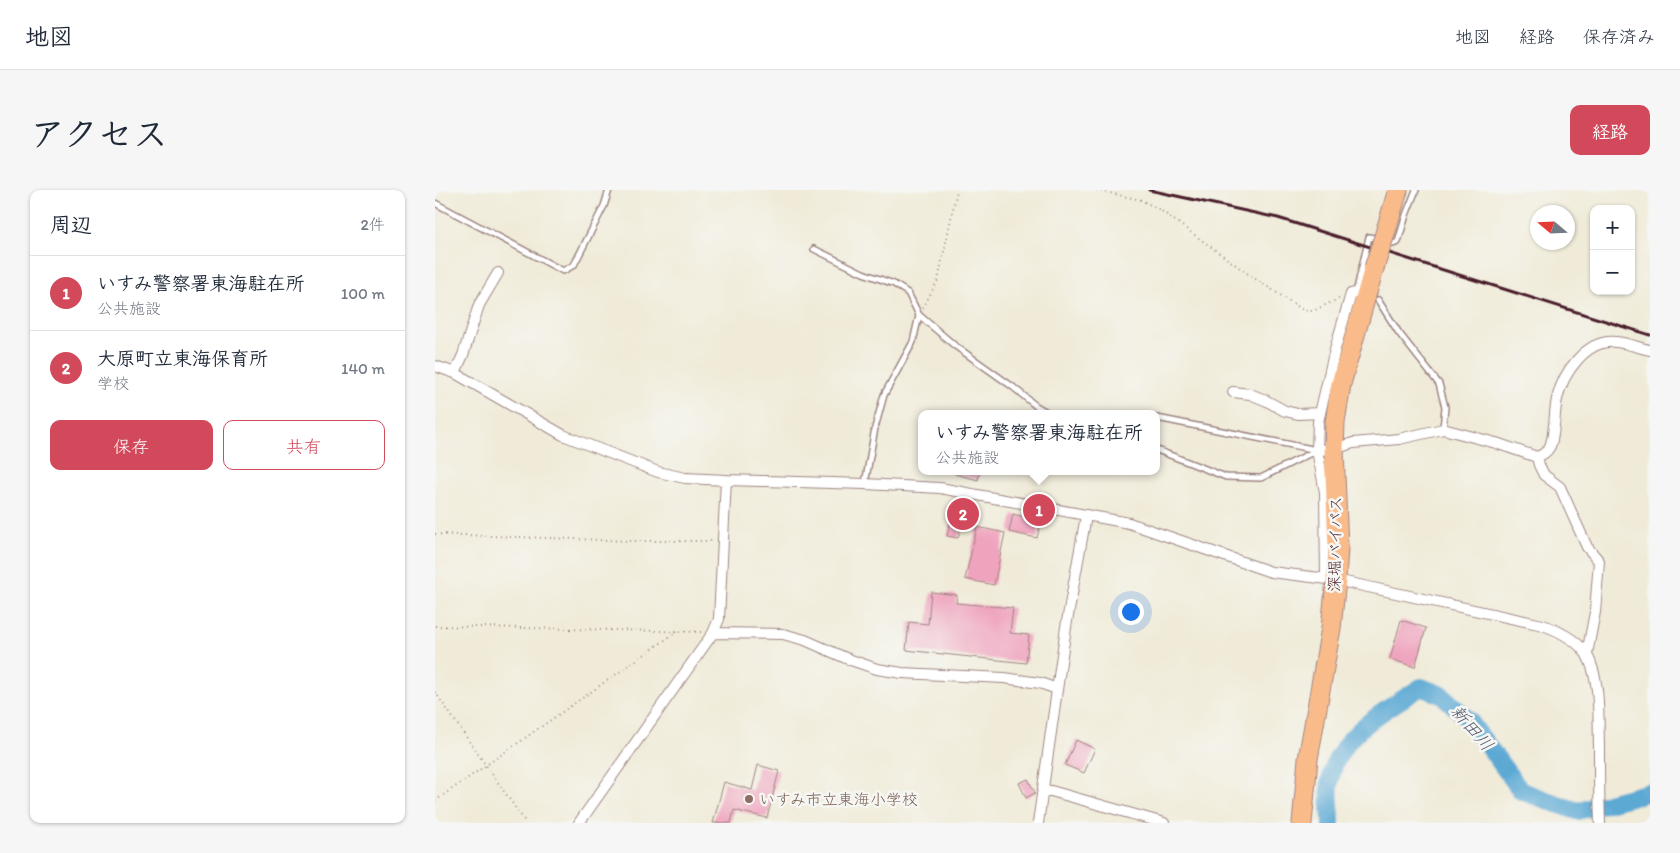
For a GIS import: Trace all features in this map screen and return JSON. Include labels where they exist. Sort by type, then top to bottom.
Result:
[{"type":"highway","points":[[1383,240],[1398,190]]},
{"type":"highway","name":"深堀バイパス","points":[[1302,823],[1308,759],[1331,628],[1331,580],[1338,548],[1326,450],[1335,422],[1341,384],[1383,240]]},
{"type":"street","points":[[455,373],[463,355],[479,305],[498,273]]},
{"type":"street","points":[[1354,293],[1335,349],[1320,413],[1326,450],[1353,443],[1399,439],[1443,428],[1537,457],[1543,455],[1549,448],[1557,397],[1567,374],[1583,354],[1603,343],[1615,341],[1650,350]]},
{"type":"street","points":[[435,366],[455,373],[563,435],[658,472],[685,478],[940,488],[1138,526],[1271,572],[1331,580],[1543,625],[1560,632],[1576,642],[1587,654],[1592,668],[1598,702],[1600,823]]},
{"type":"street","points":[[1233,392],[1250,394],[1285,411],[1298,414],[1320,413]]},
{"type":"street","points":[[1537,457],[1545,475],[1561,487],[1587,547],[1599,561],[1595,612],[1587,654]]},
{"type":"street","points":[[579,823],[713,633],[719,618],[726,480]]},
{"type":"street","points":[[1038,823],[1066,627],[1086,516]]},
{"type":"street","points":[[713,633],[783,634],[805,640],[848,659],[877,669],[902,673],[1004,678],[1040,683],[1057,689]]},
{"type":"street","points":[[1044,788],[1164,823]]},
{"type":"lane","points":[[435,203],[563,271],[574,265],[604,206],[609,190]]},
{"type":"lane","points":[[1354,293],[1369,237],[1399,242],[1406,215],[1416,190]]},
{"type":"lane","points":[[814,249],[863,273],[894,284],[908,293],[919,315],[969,358],[1013,387],[1043,410]]},
{"type":"lane","points":[[1378,300],[1399,333],[1439,384],[1445,407],[1443,428]]},
{"type":"lane","points":[[865,484],[883,396],[913,342],[919,315]]},
{"type":"lane","points":[[1160,419],[1326,450]]},
{"type":"lane","points":[[1160,451],[1225,476],[1261,478],[1326,450]]},
{"type":"path","points":[[919,315],[938,280],[957,190]]},
{"type":"path","points":[[1096,190],[1141,200],[1160,210],[1251,276],[1303,310],[1313,311],[1354,293]]},
{"type":"path","points":[[435,534],[723,542]]},
{"type":"path","points":[[435,626],[713,633]]},
{"type":"path","points":[[435,801],[678,631]]},
{"type":"path","points":[[435,692],[527,823]]},
{"type":"building","points":[[959,475],[979,475],[978,480]]},
{"type":"building","points":[[956,499],[968,502],[958,538],[947,536]]},
{"type":"building","points":[[1013,514],[1041,521],[1037,538],[1009,532]]},
{"type":"building","points":[[977,527],[1005,533],[994,585],[965,579]]},
{"type":"building","points":[[931,592],[957,595],[956,603],[1013,608],[1010,633],[1029,635],[1026,663],[906,650],[909,622],[928,624]]},
{"type":"building","points":[[1401,620],[1426,628],[1415,667],[1390,659]]},
{"type":"building","points":[[1076,740],[1095,749],[1084,773],[1065,765]]},
{"type":"building","points":[[758,765],[779,771],[767,818],[734,810],[731,823],[713,823],[724,782],[752,790]]},
{"type":"building","points":[[1028,779],[1035,793],[1026,798],[1019,783]]},
{"type":"waterway","name":"新田川","points":[[1331,823],[1330,781],[1335,764],[1343,749],[1365,725],[1421,687],[1442,695],[1469,720],[1521,791],[1577,811],[1650,792]]},
{"type":"railway","points":[[1149,190],[1278,218],[1650,335]]},
{"type":"place","name":"いすみ警察署東海駐在所","points":[[1039,510]]},
{"type":"place","name":"大原町立東海保育所","points":[[963,514]]},
{"type":"place","name":"いすみ市立東海小学校","points":[[749,799]]}]
